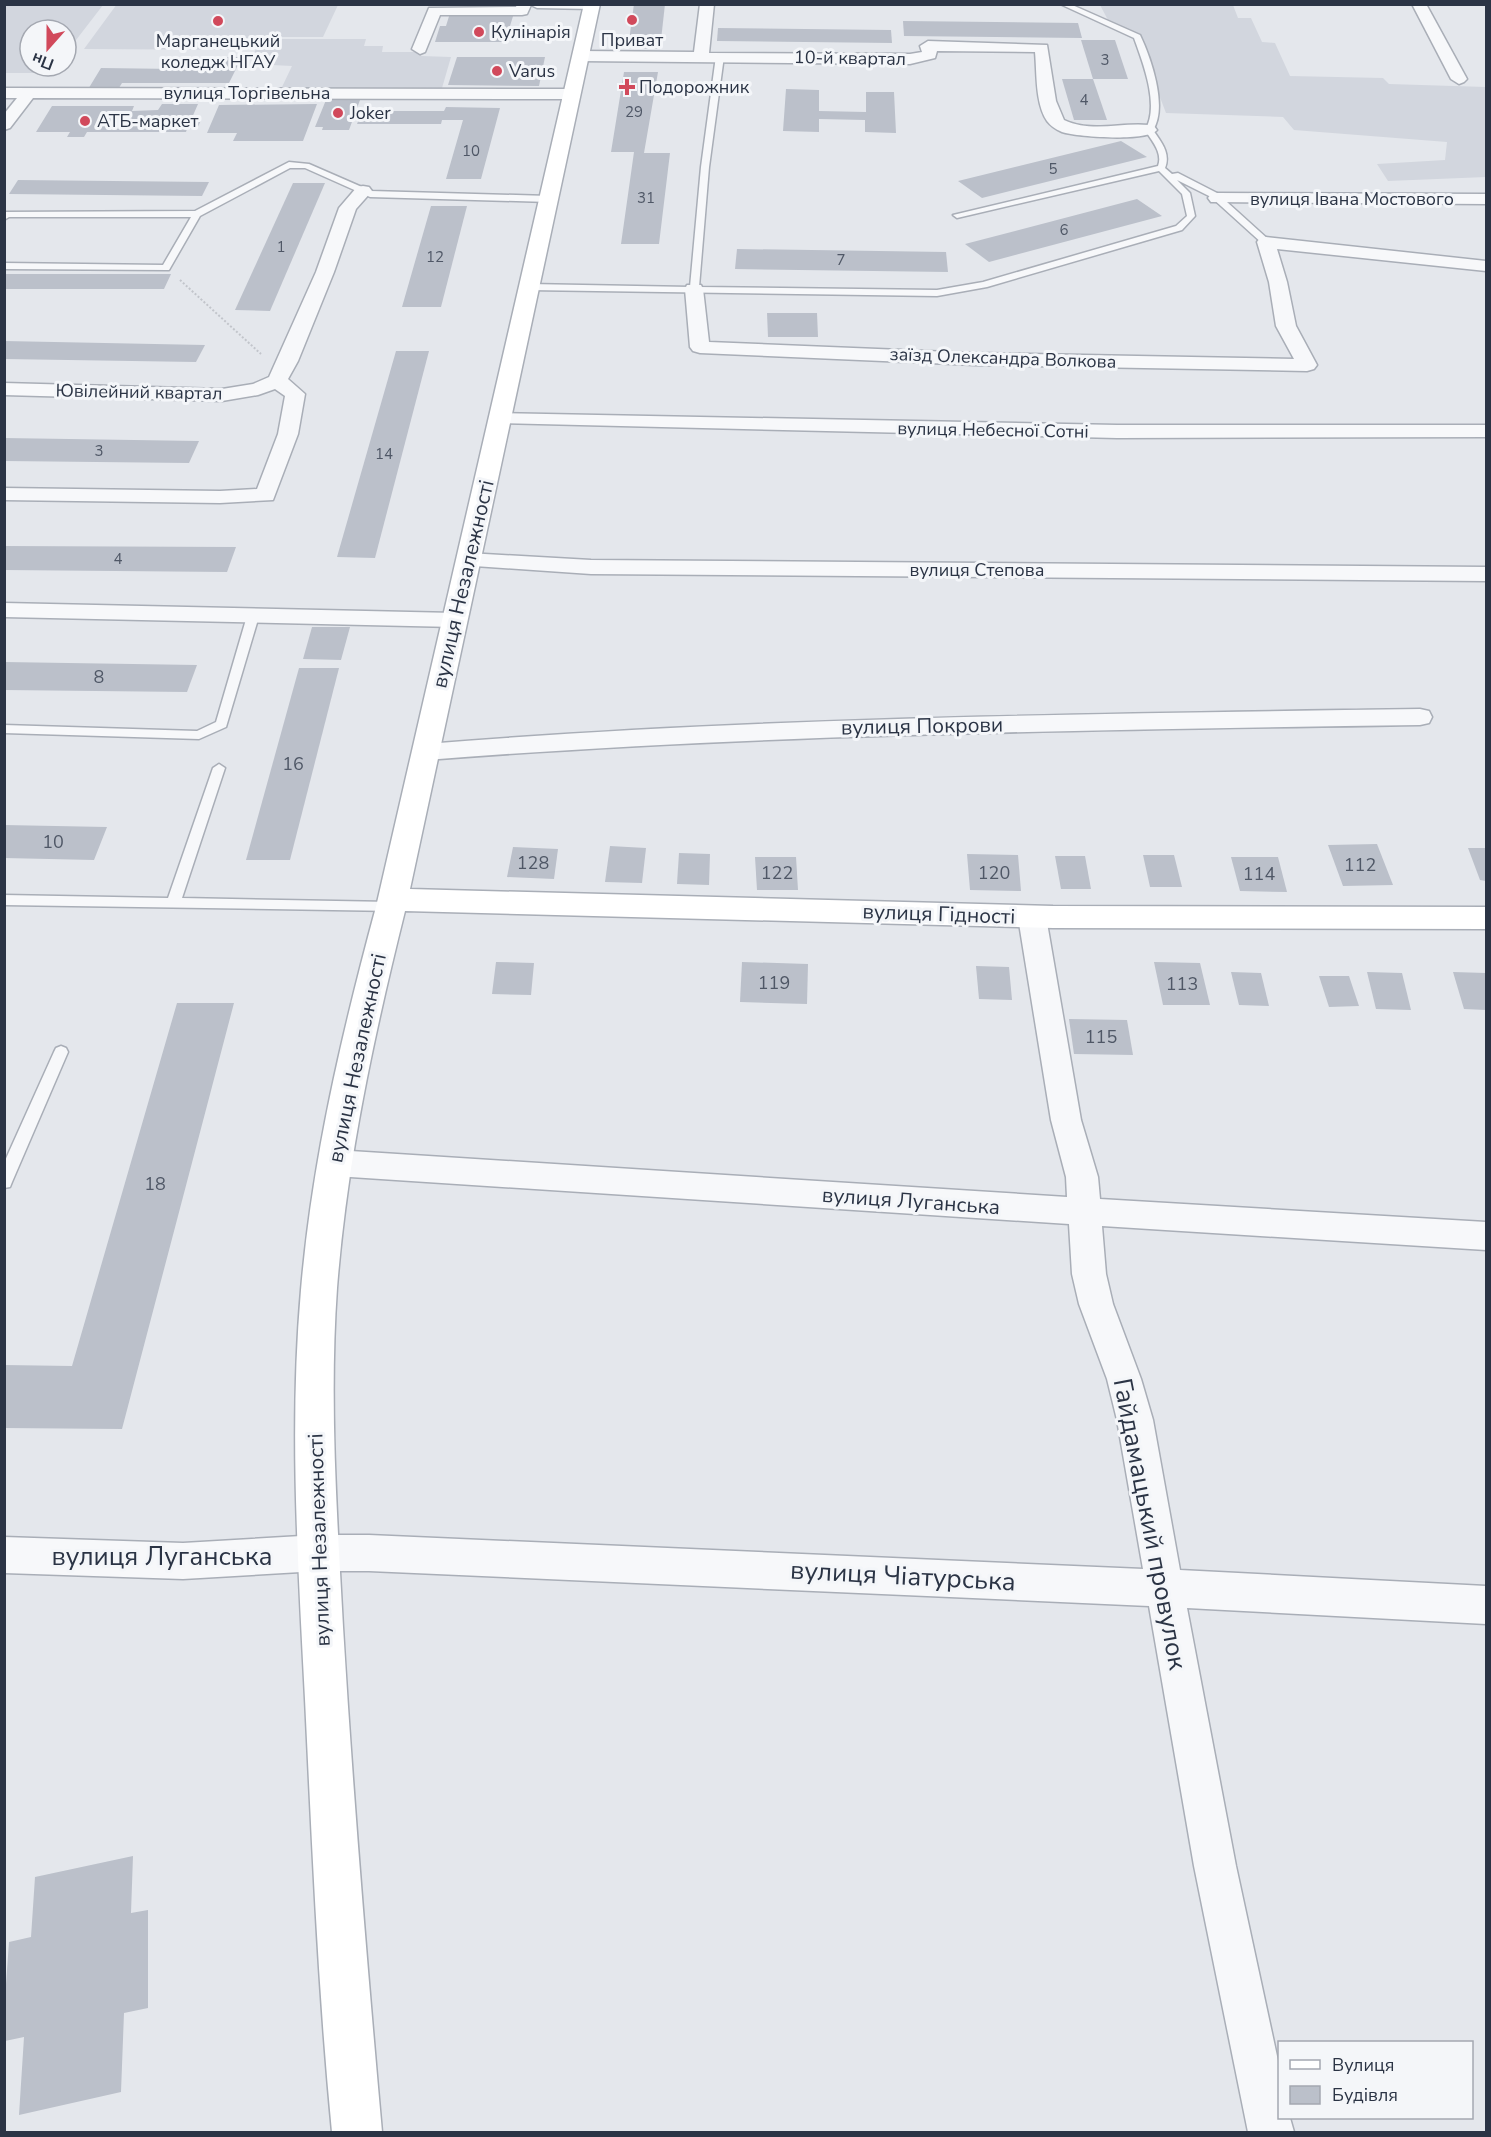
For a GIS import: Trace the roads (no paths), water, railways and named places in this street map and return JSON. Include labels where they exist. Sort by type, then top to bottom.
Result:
[{"type":"main road","name":"вулиця Незалежності","points":[[357,2133],[327,1743],[318,1553],[315,1386],[319,1290],[335,1163],[366,1002],[392,903],[592,5]]},
{"type":"main road","name":"вулиця Гідності","points":[[392,903],[1032,917],[1486,918]]},
{"type":"street","points":[[420,49],[434,11],[522,11],[524,4]]},
{"type":"street","points":[[537,4],[592,5]]},
{"type":"street","points":[[701,56],[707,4]]},
{"type":"street","points":[[1419,4],[1459,79]]},
{"type":"street","name":"10-й квартал","points":[[581,56],[910,59],[930,55],[928,46],[1042,48],[1053,119],[1064,130],[1099,132],[1149,130]]},
{"type":"street","name":"вулиця Торгівельна","points":[[4,93],[572,94]]},
{"type":"street","points":[[4,125],[29,93]]},
{"type":"street","points":[[4,494],[220,497],[265,495],[288,434],[295,394],[279,376],[325,272],[348,208],[363,191]]},
{"type":"street","name":"вулиця Івана Мостового","points":[[1217,198],[1486,199]]},
{"type":"street","points":[[1266,242],[1486,266]]},
{"type":"street","name":"заїзд Олександра Волкова","points":[[694,289],[700,347],[975,359],[1306,365],[1286,327],[1278,282],[1266,242]]},
{"type":"street","name":"Ювілейний квартал","points":[[4,389],[222,395],[258,389],[279,376]]},
{"type":"street","name":"вулиця Небесної Сотні","points":[[500,419],[911,429],[1333,434],[1486,431]]},
{"type":"street","name":"вулиця Степова","points":[[468,560],[591,567],[1486,574]]},
{"type":"street","points":[[4,610],[455,620]]},
{"type":"street","name":"вулиця Покрови","points":[[426,752],[857,726],[1420,717]]},
{"type":"street","name":"Гайдамацький провулок","points":[[1032,917],[1066,1120],[1082,1177],[1089,1274],[1096,1304],[1124,1379],[1135,1420],[1226,1926],[1271,2133]]},
{"type":"street","name":"вулиця Луганська","points":[[335,1163],[556,1179],[1486,1236]]},
{"type":"street","name":"вулиця Луганська","points":[[4,1555],[183,1561],[318,1553]]},
{"type":"street","name":"вулиця Чіатурська","points":[[318,1553],[483,1557],[1486,1605]]},
{"type":"lane","points":[[1063,4],[1137,37],[1152,75],[1154,122],[1149,130],[1162,150],[1164,161],[1161,168]]},
{"type":"lane","points":[[694,289],[705,167],[720,56]]},
{"type":"lane","points":[[4,217],[7,214],[196,214],[289,165],[306,166],[370,194],[549,199]]},
{"type":"lane","points":[[529,287],[937,292],[984,285],[1179,228],[1191,216],[1186,193],[1161,168]]},
{"type":"lane","points":[[957,215],[1161,168],[1217,198],[1266,242]]},
{"type":"lane","points":[[4,266],[166,268],[196,214]]},
{"type":"lane","points":[[4,729],[199,735],[222,724],[253,616]]},
{"type":"lane","points":[[173,904],[219,768]]},
{"type":"lane","points":[[4,900],[173,904],[392,903]]},
{"type":"lane","points":[[4,1182],[61,1052]]},
{"type":"place","name":"Приват","points":[[632,20]]},
{"type":"place","name":"Марганецький коледж НГАУ","points":[[218,21]]},
{"type":"place","name":"Кулінарія","points":[[479,32]]},
{"type":"place","name":"Varus","points":[[497,71]]},
{"type":"place","name":"Подорожник","points":[[627,87]]},
{"type":"place","name":"Joker","points":[[338,113]]},
{"type":"place","name":"АТБ-маркет","points":[[85,121]]}]
